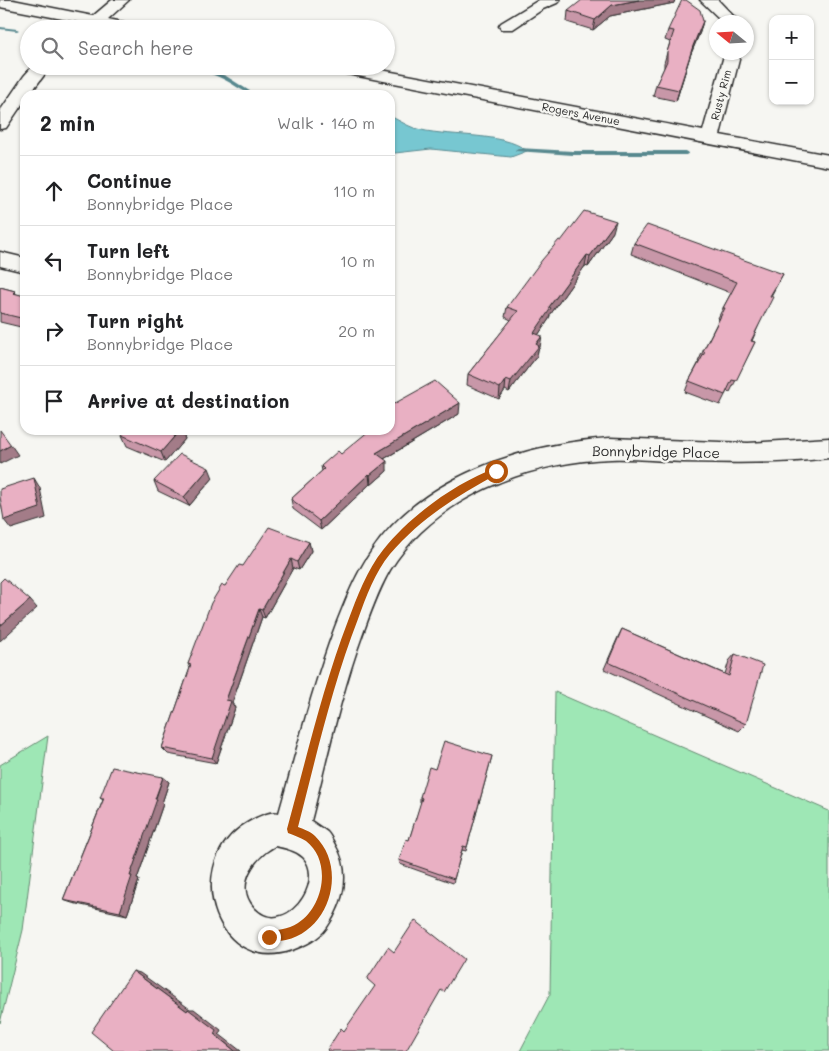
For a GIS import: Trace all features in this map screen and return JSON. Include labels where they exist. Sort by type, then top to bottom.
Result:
[{"type":"street","points":[[97,20],[121,0]]},
{"type":"street","points":[[507,26],[538,6],[552,0]]},
{"type":"street","points":[[708,0],[725,15]]},
{"type":"street","points":[[0,2],[71,20]]},
{"type":"street","name":"Rusty Rim","points":[[710,138],[731,60]]},
{"type":"street","points":[[23,90],[35,75]]},
{"type":"street","name":"Rogers Avenue","points":[[379,75],[829,161]]},
{"type":"street","points":[[0,124],[20,95]]},
{"type":"street","points":[[0,259],[20,264]]},
{"type":"street","name":"Bonnybridge Place","points":[[292,829],[339,657],[363,594],[386,553],[419,519],[452,494],[496,471],[541,457],[603,448],[741,454],[799,452],[829,448]]},
{"type":"green space","points":[[555,692],[829,811],[829,1051],[520,1051],[550,994]]},
{"type":"green space","points":[[48,736],[23,930],[0,1023],[0,765]]},
{"type":"water","points":[[395,119],[414,128],[427,131],[504,140],[527,151],[511,157],[431,149],[395,153]]},
{"type":"building","points":[[582,0],[639,0],[612,5],[595,20],[568,11]]},
{"type":"building","points":[[682,0],[686,0],[700,10],[703,21],[679,90],[656,85],[667,61],[667,52],[674,31],[668,30]]},
{"type":"building","points":[[584,211],[616,221],[590,256],[587,255],[549,307],[551,308],[534,333],[542,336],[536,344],[539,346],[511,381],[506,379],[500,388],[468,374],[518,311],[507,307],[542,260],[559,240],[561,241]]},
{"type":"building","points":[[647,225],[783,274],[770,296],[773,297],[751,341],[755,342],[736,381],[732,380],[725,395],[689,381],[705,352],[703,351],[737,282],[634,243]]},
{"type":"building","points":[[0,287],[15,291],[13,293],[20,295],[20,318],[0,313]]},
{"type":"building","points":[[435,381],[460,403],[376,453],[387,461],[369,474],[319,521],[291,499],[324,469],[321,466],[338,451],[341,454],[364,435],[395,435],[395,403]]},
{"type":"building","points":[[0,430],[11,445],[0,451]]},
{"type":"building","points":[[122,435],[176,435],[161,452]]},
{"type":"building","points":[[180,454],[209,468],[184,497],[154,481]]},
{"type":"building","points":[[34,478],[40,508],[4,520],[0,489]]},
{"type":"building","points":[[269,527],[309,542],[297,562],[291,559],[262,610],[259,609],[226,700],[231,701],[212,758],[162,748],[191,665],[188,664],[211,603],[222,585],[225,586],[239,565],[243,566]]},
{"type":"building","points":[[4,578],[30,600],[0,626],[0,582]]},
{"type":"building","points":[[622,629],[729,676],[735,654],[763,665],[746,724],[608,662]]},
{"type":"building","points":[[444,741],[492,756],[467,847],[463,846],[454,879],[399,860],[406,839],[409,840],[429,767],[435,769]]},
{"type":"building","points":[[112,767],[163,777],[120,912],[63,900],[104,798],[100,798]]},
{"type":"building","points":[[415,920],[464,959],[444,992],[441,990],[406,1051],[328,1051],[341,1028],[344,1031],[375,986],[367,979],[388,947],[394,952]]},
{"type":"building","points":[[133,971],[216,1030],[214,1034],[235,1051],[114,1051],[91,1032]]},
{"type":"waterway","points":[[0,28],[17,30]]},
{"type":"waterway","points":[[218,75],[244,90]]},
{"type":"waterway","points":[[518,150],[573,153],[686,153]]},
{"type":"route","points":[[269,937],[287,935],[304,926],[314,916],[324,899],[328,881],[327,867],[321,850],[310,838],[292,829],[339,657],[363,594],[386,553],[419,519],[452,494],[496,471]]}]
